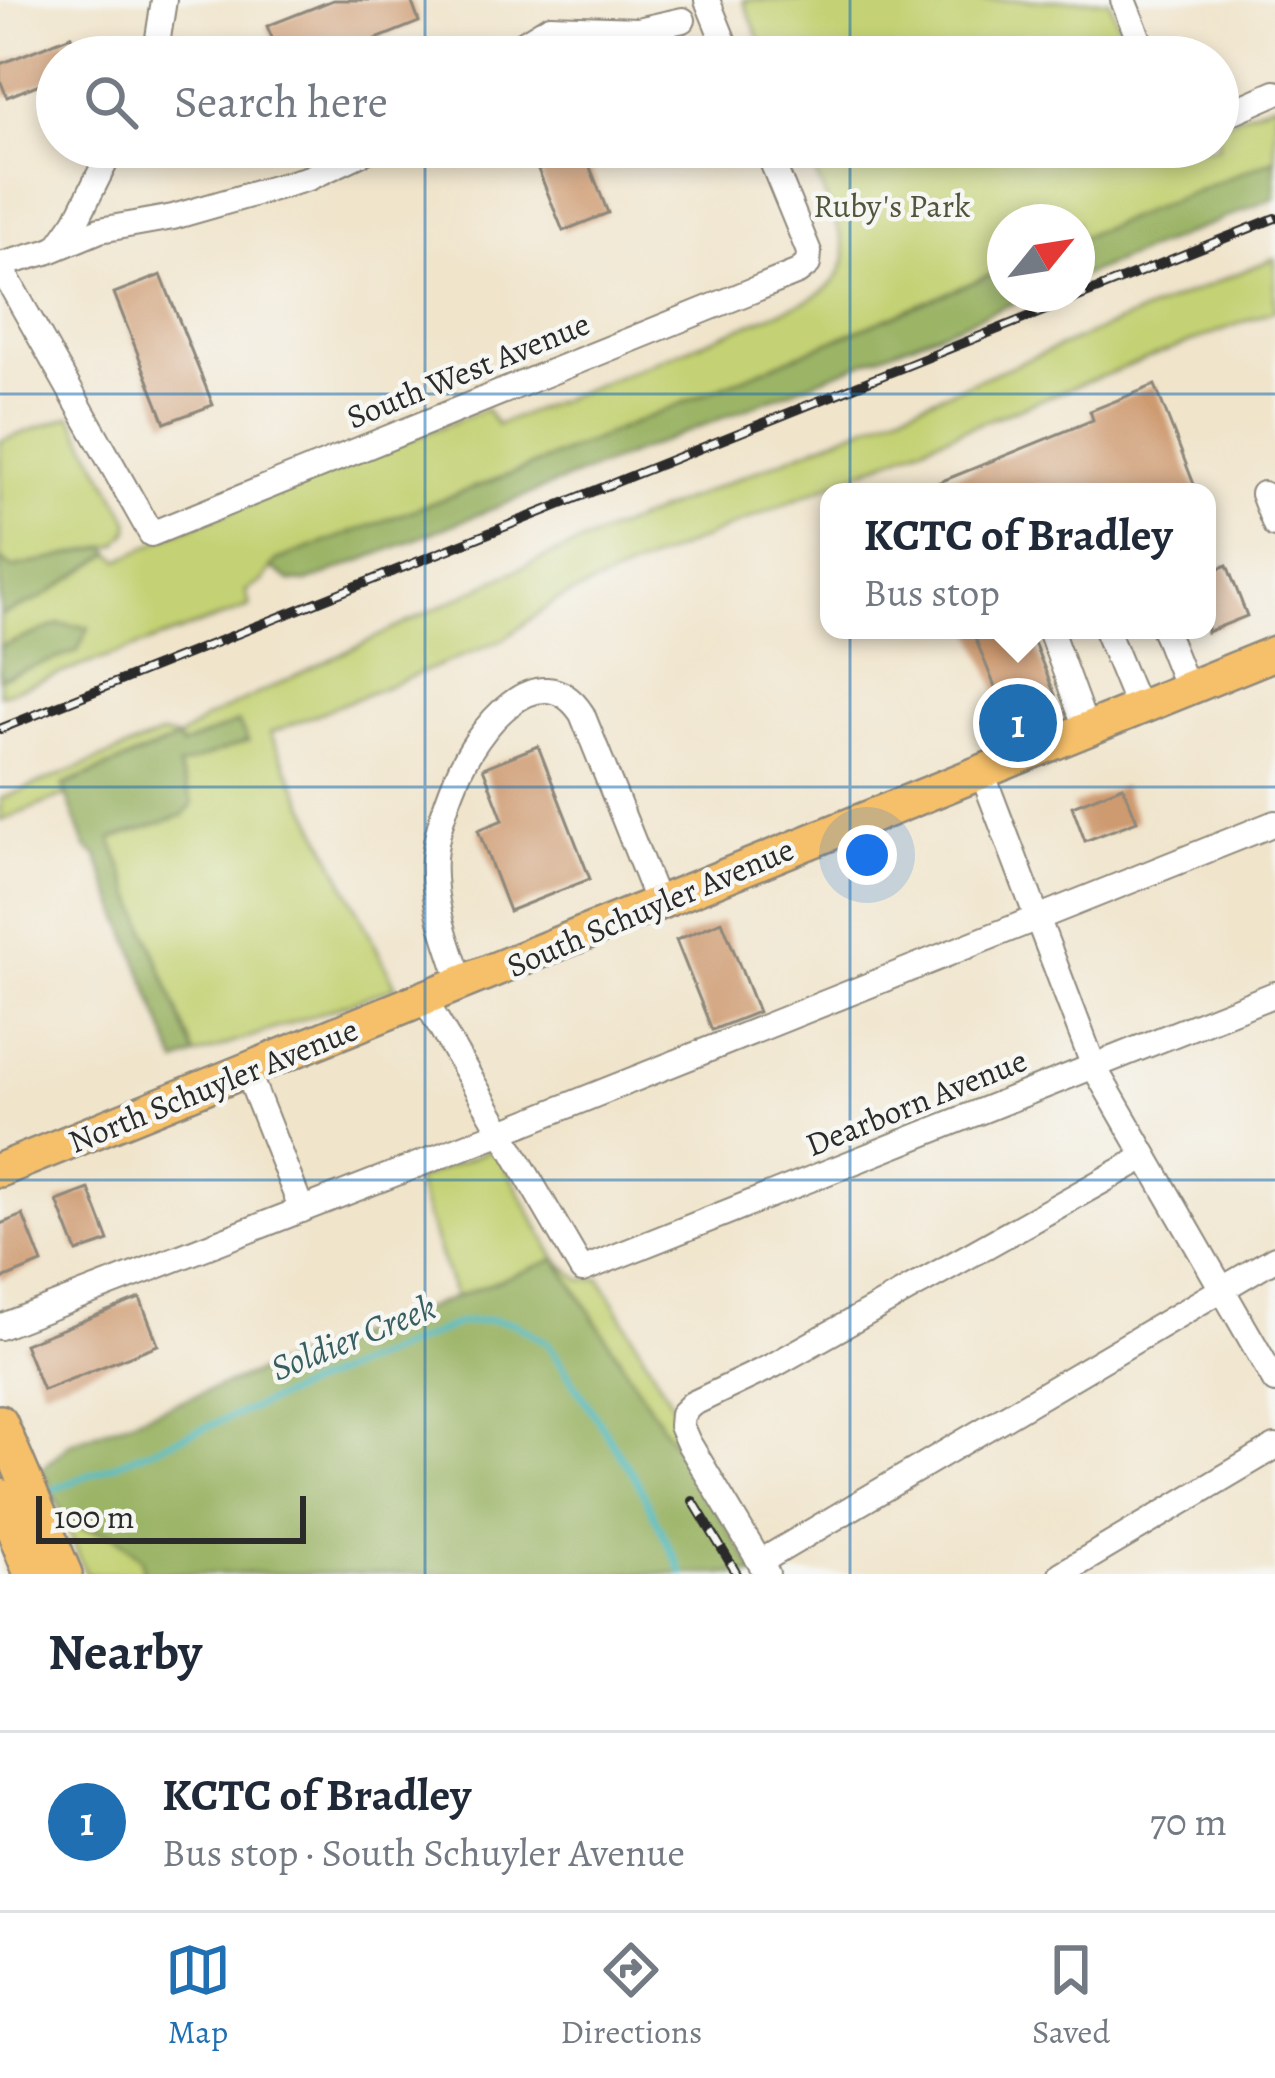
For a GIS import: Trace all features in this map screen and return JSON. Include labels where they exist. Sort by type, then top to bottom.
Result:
[{"type":"main road","name":"South Schuyler Avenue","points":[[425,1000],[1275,653]]},
{"type":"main road","name":"North Schuyler Avenue","points":[[0,1170],[425,1000]]},
{"type":"main road","points":[[0,1422],[12,1486],[27,1523],[65,1574]]},
{"type":"main road","points":[[27,1523],[31,1574]]},
{"type":"street","points":[[158,36],[164,0]]},
{"type":"street","points":[[707,0],[722,36]]},
{"type":"street","points":[[1123,0],[1137,36]]},
{"type":"street","points":[[535,36],[550,27],[638,30],[683,20]]},
{"type":"street","points":[[1239,109],[1275,93]]},
{"type":"street","points":[[57,247],[102,168]]},
{"type":"street","points":[[1,269],[100,230],[173,217],[330,168]]},
{"type":"street","name":"South West Avenue","points":[[1,269],[152,534],[808,264],[809,251],[775,168]]},
{"type":"street","points":[[1263,494],[1275,524]]},
{"type":"street","points":[[1053,639],[1086,728]]},
{"type":"street","points":[[1110,639],[1138,708]]},
{"type":"street","points":[[1168,639],[1187,688]]},
{"type":"street","points":[[462,985],[436,897],[434,856],[457,775],[471,749],[495,719],[527,693],[552,688],[565,694],[582,714],[658,904]]},
{"type":"street","points":[[981,770],[1094,1066],[1275,1381]]},
{"type":"street","points":[[0,1327],[1275,823]]},
{"type":"street","name":"Dearborn Avenue","points":[[502,1132],[582,1270],[1275,994]]},
{"type":"street","points":[[425,1000],[502,1132]]},
{"type":"street","points":[[247,1071],[302,1210]]},
{"type":"street","points":[[1145,1156],[774,1365],[692,1404],[682,1414],[688,1442],[764,1568],[1275,1258]]},
{"type":"street","points":[[1060,1574],[1275,1447]]},
{"type":"green space","points":[[743,0],[1109,0],[1124,36],[758,36]]},
{"type":"green space","name":"Ruby's Park","points":[[1275,102],[1275,159],[1095,232],[1095,204],[987,204],[987,276],[519,471],[277,560],[263,581],[246,591],[250,607],[0,695],[0,678],[77,652],[60,624],[0,647],[0,616],[38,600],[111,553],[120,560],[182,530],[486,409],[497,425],[809,300],[832,283],[845,257],[813,168],[1239,168],[1239,116]]},
{"type":"green space","points":[[1275,159],[1275,198],[1095,271],[1095,232]]},
{"type":"green space","points":[[1275,258],[1275,310],[834,483],[820,483],[820,489],[557,600],[503,640],[270,733],[396,987],[195,1056],[111,839],[184,815],[178,767],[248,741],[238,723],[180,746],[177,739],[63,785],[67,795],[0,821],[0,799],[163,734],[179,738],[205,719],[527,565]]},
{"type":"green space","points":[[987,276],[990,312],[307,582],[290,581],[271,568],[277,560],[519,471]]},
{"type":"green space","points":[[71,416],[129,520],[129,530],[117,545],[12,568],[0,559],[0,441]]},
{"type":"green space","points":[[107,547],[111,553],[38,600],[0,616],[0,559],[12,568]]},
{"type":"green space","points":[[60,624],[89,627],[77,652],[0,678],[0,647]]},
{"type":"green space","points":[[238,722],[248,741],[178,767],[193,803],[184,815],[111,839],[195,1056],[177,1063],[97,856],[86,848],[63,786],[178,739],[181,746]]},
{"type":"green space","points":[[495,1148],[556,1259],[455,1297],[415,1180]]},
{"type":"green space","points":[[556,1259],[757,1574],[143,1574],[142,1559],[114,1535],[66,1524],[42,1469],[70,1443]]},
{"type":"green space","points":[[558,1261],[581,1280],[600,1278],[674,1407],[675,1446]]},
{"type":"green space","points":[[66,1524],[114,1534],[142,1559],[143,1574],[86,1574]]},
{"type":"building","points":[[333,0],[411,0],[419,22],[384,36],[271,36],[267,26]]},
{"type":"building","points":[[36,50],[36,85],[7,97],[0,64]]},
{"type":"building","points":[[538,168],[590,168],[608,213],[563,231]]},
{"type":"building","points":[[161,275],[213,405],[165,423],[114,293]]},
{"type":"building","points":[[1155,385],[1193,483],[937,483],[1093,420],[1090,411]]},
{"type":"building","points":[[1227,565],[1247,616],[1216,628],[1216,569]]},
{"type":"building","points":[[976,639],[1033,639],[1055,695],[1006,714]]},
{"type":"building","points":[[538,746],[590,879],[509,911],[478,830],[503,820],[483,768]]},
{"type":"building","points":[[1123,786],[1137,821],[1085,841],[1072,806]]},
{"type":"building","points":[[722,921],[758,1012],[712,1030],[676,940]]},
{"type":"building","points":[[89,1189],[109,1241],[77,1252],[57,1201]]},
{"type":"building","points":[[23,1215],[42,1263],[0,1280],[0,1224]]},
{"type":"building","points":[[140,1298],[158,1345],[43,1390],[24,1344]]},
{"type":"waterway","name":"Soldier Creek","points":[[43,1494],[460,1323],[491,1320],[514,1323],[548,1343],[636,1479],[683,1574]]},
{"type":"railway","points":[[0,729],[1275,218]]},
{"type":"railway","points":[[693,1501],[737,1574]]},
{"type":"place","name":"KCTC of Bradley","points":[[1018,723]]}]
